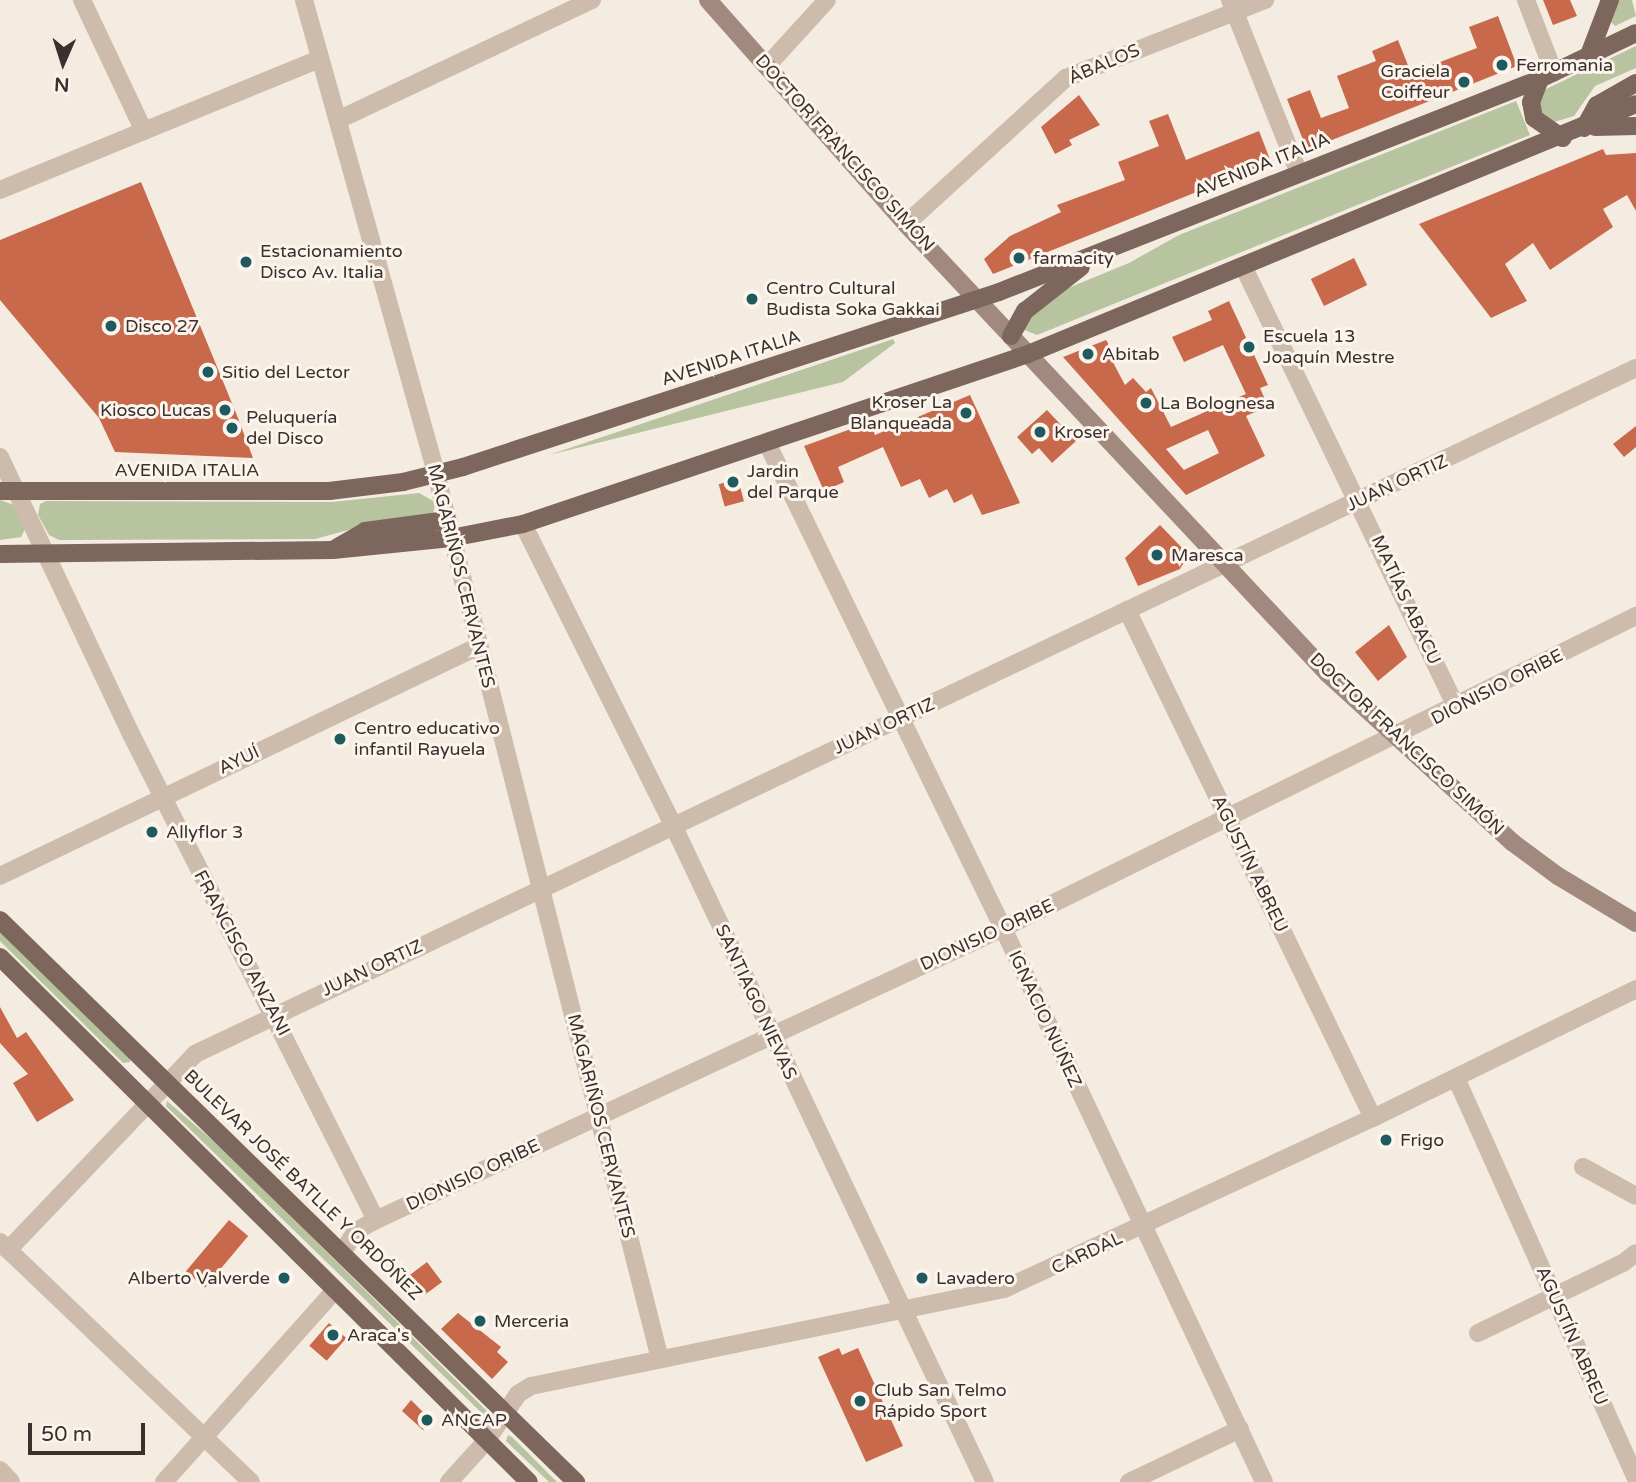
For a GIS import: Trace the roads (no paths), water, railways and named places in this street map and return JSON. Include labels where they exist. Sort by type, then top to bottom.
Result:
[{"type":"main road","points":[[1588,55],[1610,0]]},
{"type":"main road","name":"AVENIDA ITALIA","points":[[9,491],[329,491],[436,474],[976,299],[1098,254],[1298,171],[1547,76],[1636,33]]},
{"type":"main road","points":[[1547,76],[1531,102],[1534,118],[1563,138]]},
{"type":"main road","points":[[1584,128],[1597,105],[1636,83]]},
{"type":"main road","points":[[0,554],[333,550],[449,529],[523,524],[768,445],[1028,354],[1563,138],[1636,104]]},
{"type":"main road","points":[[1584,128],[1636,126]]},
{"type":"main road","points":[[1011,336],[1025,311],[1098,254]]},
{"type":"main road","name":"BULEVAR JOSÉ BATLLE Y ORDÓÑEZ","points":[[0,920],[341,1253],[506,1409],[576,1482]]},
{"type":"main road","points":[[0,957],[529,1482]]},
{"type":"street","points":[[82,0],[144,131]]},
{"type":"street","name":"MAGARIÑOS CERVANTES","points":[[304,0],[436,474],[660,1359]]},
{"type":"street","points":[[338,120],[592,0]]},
{"type":"street","name":"DOCTOR FRANCISCO SIMÓN","points":[[708,0],[906,224],[1011,336]]},
{"type":"street","points":[[767,66],[827,0]]},
{"type":"street","name":"ÁBALOS","points":[[906,224],[1066,78],[1232,6],[1265,0]]},
{"type":"street","points":[[1526,0],[1547,76]]},
{"type":"street","points":[[1232,6],[1298,171]]},
{"type":"street","points":[[0,190],[319,59]]},
{"type":"street","name":"MATÍAS ABACU","points":[[1244,268],[1456,707]]},
{"type":"street","points":[[1011,336],[1028,354]]},
{"type":"street","name":"DOCTOR FRANCISCO SIMÓN","points":[[1028,354],[1394,738],[1513,842],[1558,876],[1636,923]]},
{"type":"street","name":"JUAN ORTIZ","points":[[4,1246],[187,1058],[274,1013],[542,889],[1636,368]]},
{"type":"street","name":"IGNACIO NÚÑEZ","points":[[768,445],[1003,928],[1141,1227],[1264,1482]]},
{"type":"street","name":"FRANCISCO ANZANI","points":[[0,457],[9,491],[47,555],[162,797],[274,1013],[376,1220]]},
{"type":"street","name":"SANTIAGO NIEVAS","points":[[523,524],[673,825],[900,1310],[985,1482]]},
{"type":"street","name":"AGUSTÍN ABREU","points":[[1127,610],[1373,1118]]},
{"type":"street","name":"DIONISIO ORIBE","points":[[341,1253],[356,1231],[376,1220],[1003,928],[1228,820],[1636,616]]},
{"type":"street","name":"AYUÍ","points":[[0,876],[480,646]]},
{"type":"street","name":"CARDAL","points":[[449,1482],[487,1440],[506,1409],[531,1386],[1004,1289],[1373,1118],[1636,989]]},
{"type":"street","name":"AGUSTÍN ABREU","points":[[1456,1078],[1636,1479]]},
{"type":"street","points":[[1583,1167],[1636,1196]]},
{"type":"street","points":[[4,1246],[251,1482]]},
{"type":"street","points":[[1478,1333],[1636,1253]]},
{"type":"street","points":[[164,1482],[335,1290]]},
{"type":"street","points":[[1129,1482],[1240,1429]]},
{"type":"street","points":[[0,1470],[11,1482]]},
{"type":"place","name":"Ferromania","points":[[1502,65]]},
{"type":"place","name":"Graciela Coiffeur","points":[[1464,82]]},
{"type":"place","name":"farmacity","points":[[1019,258]]},
{"type":"place","name":"Estacionamiento Disco Av. Italia","points":[[246,262]]},
{"type":"place","name":"Centro Cultural Budista Soka Gakkai","points":[[752,299]]},
{"type":"place","name":"Disco 27","points":[[111,326]]},
{"type":"place","name":"Escuela 13 Joaquín Mestre","points":[[1249,347]]},
{"type":"place","name":"Abitab","points":[[1088,354]]},
{"type":"place","name":"Sitio del Lector","points":[[208,372]]},
{"type":"place","name":"La Bolognesa","points":[[1146,403]]},
{"type":"place","name":"Kiosco Lucas","points":[[225,410]]},
{"type":"place","name":"Kroser La Blanqueada","points":[[966,413]]},
{"type":"place","name":"Peluquería del Disco","points":[[232,428]]},
{"type":"place","name":"Kroser","points":[[1040,432]]},
{"type":"place","name":"Jardin del Parque","points":[[733,482]]},
{"type":"place","name":"Maresca","points":[[1157,555]]},
{"type":"place","name":"Centro educativo infantil Rayuela","points":[[340,739]]},
{"type":"place","name":"Allyflor 3","points":[[152,832]]},
{"type":"place","name":"Frigo","points":[[1386,1140]]},
{"type":"place","name":"Alberto Valverde","points":[[284,1278]]},
{"type":"place","name":"Lavadero","points":[[922,1278]]},
{"type":"place","name":"Merceria","points":[[480,1321]]},
{"type":"place","name":"Araca's","points":[[333,1335]]},
{"type":"place","name":"Club San Telmo Rápido Sport","points":[[860,1401]]},
{"type":"place","name":"ANCAP","points":[[427,1420]]}]
